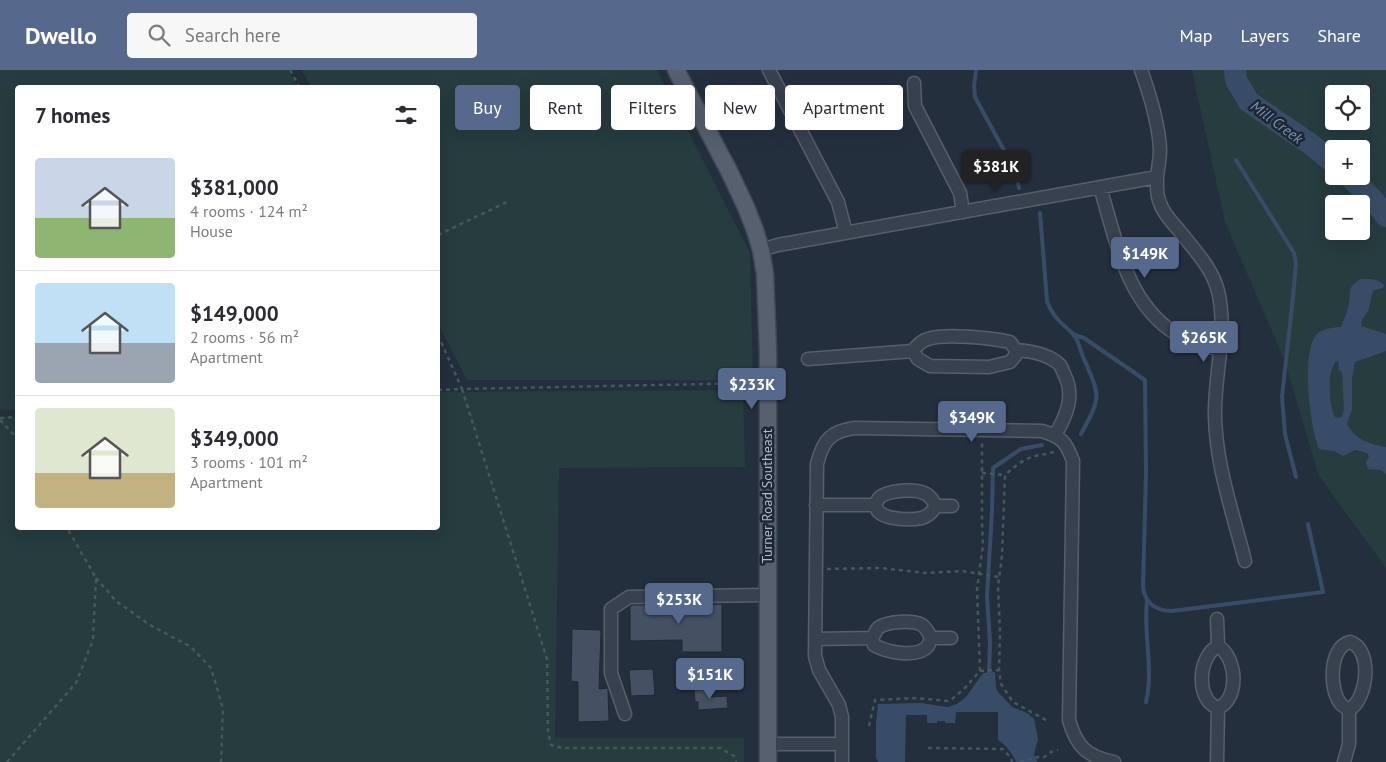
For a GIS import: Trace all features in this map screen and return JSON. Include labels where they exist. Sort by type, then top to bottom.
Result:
[{"type":"main road","name":"Turner Road Southeast","points":[[676,70],[729,172],[755,230],[765,274],[768,383],[768,762]]},
{"type":"street","points":[[769,70],[838,202],[846,233]]},
{"type":"street","points":[[1140,70],[1148,90],[1159,137],[1160,152],[1157,192],[1160,204],[1169,219],[1199,255],[1211,274],[1217,289],[1222,321],[1216,373],[1215,408],[1219,462],[1245,561]]},
{"type":"street","points":[[914,83],[915,106],[960,193],[963,212]]},
{"type":"street","points":[[761,250],[778,245],[1157,177]]},
{"type":"street","points":[[1100,187],[1127,274],[1150,312],[1177,335],[1197,344],[1220,350]]},
{"type":"street","points":[[808,360],[912,351],[918,344],[928,338],[953,336],[998,339],[1010,342],[1016,350],[1045,355],[1060,365],[1067,381],[1070,396],[1064,422],[1055,435]]},
{"type":"street","points":[[912,351],[918,359],[930,366],[989,367],[1010,362],[1015,356],[1016,350]]},
{"type":"street","points":[[842,762],[842,717],[839,705],[819,670],[815,656],[816,464],[820,451],[829,437],[840,430],[855,428],[1042,431],[1055,435],[1064,441],[1073,461],[1069,720],[1072,733],[1079,745],[1098,758],[1114,762]]},
{"type":"street","points":[[936,506],[932,498],[924,492],[905,490],[888,492],[878,498],[875,505],[878,512],[884,516],[901,519],[918,519],[928,515],[936,506],[952,506]]},
{"type":"street","points":[[816,505],[875,505]]},
{"type":"street","points":[[625,714],[611,673],[611,608],[630,598],[768,595]]},
{"type":"street","points":[[1217,619],[1218,646]]},
{"type":"street","points":[[905,622],[920,624],[929,631],[931,638],[928,646],[920,651],[908,653],[881,649],[874,645],[872,638],[878,628],[891,623],[905,622]]},
{"type":"street","points":[[815,639],[872,638]]},
{"type":"street","points":[[931,638],[951,638]]},
{"type":"street","points":[[1344,762],[1349,744],[1349,710],[1359,701],[1364,688],[1365,670],[1363,655],[1357,646],[1350,642],[1344,643],[1338,649],[1333,670],[1337,698],[1342,706],[1349,710]]},
{"type":"street","points":[[1218,646],[1212,649],[1208,655],[1203,667],[1202,677],[1204,691],[1208,700],[1213,706],[1218,708]]},
{"type":"street","points":[[1217,762],[1218,708],[1227,700],[1232,686],[1233,675],[1232,664],[1228,655],[1218,646]]},
{"type":"street","points":[[768,744],[842,744]]},
{"type":"path","points":[[290,70],[298,85]]},
{"type":"path","points":[[440,234],[507,202]]},
{"type":"path","points":[[440,340],[462,389],[546,659],[548,732],[551,745],[562,748],[720,748],[734,756],[736,762]]},
{"type":"path","points":[[440,390],[768,383]]},
{"type":"path","points":[[0,419],[15,417]]},
{"type":"path","points":[[0,419],[15,436]]},
{"type":"path","points":[[868,726],[875,700],[916,698],[947,701],[964,690],[980,671],[977,590],[984,535],[982,523],[982,430]]},
{"type":"path","points":[[982,473],[1005,476],[1029,458],[1043,456],[1067,447]]},
{"type":"path","points":[[1005,476],[1002,555],[998,587],[999,670],[1001,684],[1013,702],[1046,720]]},
{"type":"path","points":[[68,530],[96,578],[116,601],[150,625],[190,647],[211,668],[223,709],[221,762]]},
{"type":"path","points":[[816,569],[880,568],[926,573],[962,571],[999,576]]},
{"type":"path","points":[[7,762],[76,683],[93,640],[96,578]]},
{"type":"path","points":[[980,671],[999,670]]},
{"type":"path","points":[[928,748],[1003,749],[1007,751],[1013,761]]},
{"type":"path","points":[[1020,762],[1038,757],[1043,758],[1051,752],[1058,750]]},
{"type":"green space","points":[[0,70],[288,70],[297,85],[15,85],[15,410],[0,410]]},
{"type":"green space","points":[[302,70],[657,70],[665,85],[611,85],[611,130],[687,130],[750,253],[753,380],[467,380],[440,328],[440,85],[310,85]]},
{"type":"green space","points":[[1192,70],[1386,70],[1386,568],[1319,476],[1284,359],[1225,222]]},
{"type":"green space","points":[[743,390],[745,467],[559,468],[555,738],[744,738],[744,762],[0,762],[0,417],[15,417],[15,530],[440,530],[440,392]]},
{"type":"water","points":[[1361,279],[1373,279],[1384,285],[1383,288],[1374,290],[1369,309],[1361,326],[1386,334],[1386,351],[1355,362],[1352,378],[1352,409],[1347,424],[1359,438],[1386,447],[1386,474],[1381,470],[1368,469],[1366,463],[1369,456],[1367,453],[1355,450],[1343,456],[1334,451],[1319,449],[1310,410],[1308,361],[1310,348],[1319,332],[1341,327],[1348,309],[1350,289]],"holes":[[[1338,361],[1339,370],[1342,372],[1344,409],[1342,417],[1336,418],[1331,405],[1330,374],[1335,362]]]},
{"type":"water","points":[[995,672],[996,688],[999,693],[1012,707],[1027,713],[1034,719],[1038,739],[1034,754],[1037,762],[1016,762],[1004,744],[998,740],[998,712],[956,712],[955,723],[937,721],[937,723],[927,723],[927,715],[906,715],[905,762],[878,762],[876,757],[876,723],[878,704],[921,703],[948,707],[957,704],[966,697],[983,673]]},
{"type":"building","points":[[722,604],[722,652],[682,652],[682,640],[630,641],[630,606],[632,605]]},
{"type":"building","points":[[572,629],[601,630],[599,689],[608,688],[609,721],[578,722],[578,682],[571,681]]},
{"type":"building","points":[[653,669],[655,695],[631,696],[629,670]]},
{"type":"building","points":[[710,689],[711,697],[727,696],[728,708],[698,710],[698,702],[695,702],[694,690]]},
{"type":"waterway","points":[[976,70],[975,97],[1013,167],[1019,188]]},
{"type":"waterway","name":"Mill Creek","points":[[1235,70],[1236,80],[1249,102],[1325,156]]},
{"type":"waterway","points":[[1236,160],[1294,253],[1296,263],[1282,397],[1285,434],[1296,477]]},
{"type":"waterway","name":"Mill Creek","points":[[1358,185],[1386,216]]},
{"type":"waterway","points":[[1040,213],[1047,301],[1055,316],[1077,339],[1096,390],[1095,404],[1081,434]]},
{"type":"waterway","points":[[1075,335],[1084,338],[1145,380],[1146,473],[1143,587],[1146,598],[1152,605],[1161,610],[1172,611],[1323,592],[1308,524]]},
{"type":"waterway","points":[[989,676],[990,642],[987,596],[993,468],[1021,449],[1042,445]]},
{"type":"waterway","points":[[1146,702],[1149,677],[1146,626],[1147,600]]}]
